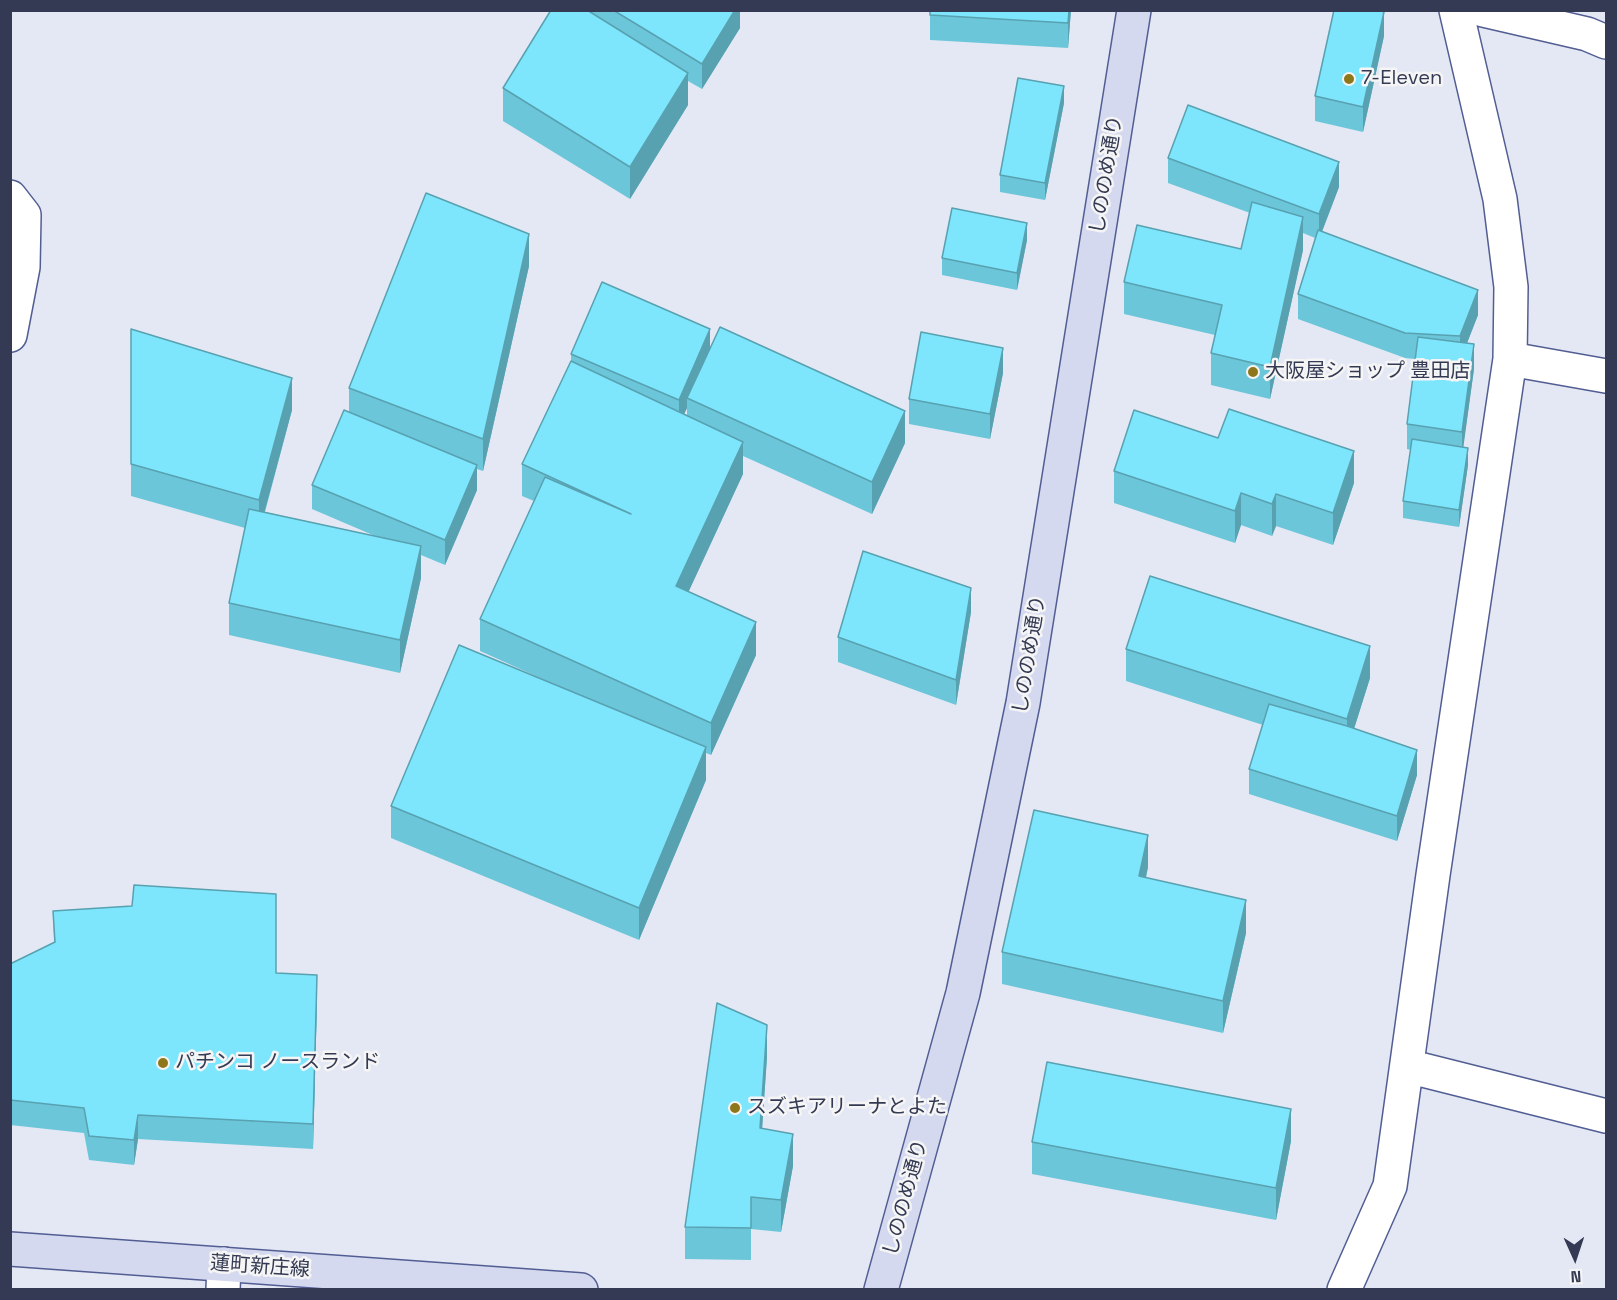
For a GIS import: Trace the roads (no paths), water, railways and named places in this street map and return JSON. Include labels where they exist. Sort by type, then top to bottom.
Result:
[{"type":"main road","name":"しののめ通り","points":[[881,1290],[963,993],[1023,703],[1134,10]]},
{"type":"main road","name":"蓮町新庄線","points":[[10,1249],[224,1277],[563,1289]]},
{"type":"street","points":[[1344,1290],[1390,1186],[1432,875],[1510,359],[1511,287],[1500,199],[1456,10]]},
{"type":"street","points":[[1483,10],[1587,34],[1606,42]]},
{"type":"street","points":[[10,197],[24,216],[23,267],[10,335]]},
{"type":"street","points":[[1510,359],[1606,376]]},
{"type":"street","points":[[1407,1066],[1606,1116]]},
{"type":"place","name":"7-Eleven","points":[[1349,79]]},
{"type":"place","name":"大阪屋ショップ 豊田店","points":[[1253,372]]},
{"type":"place","name":"パチンコ ノースランド","points":[[163,1063]]},
{"type":"place","name":"スズキアリーナとよた","points":[[735,1108]]}]
